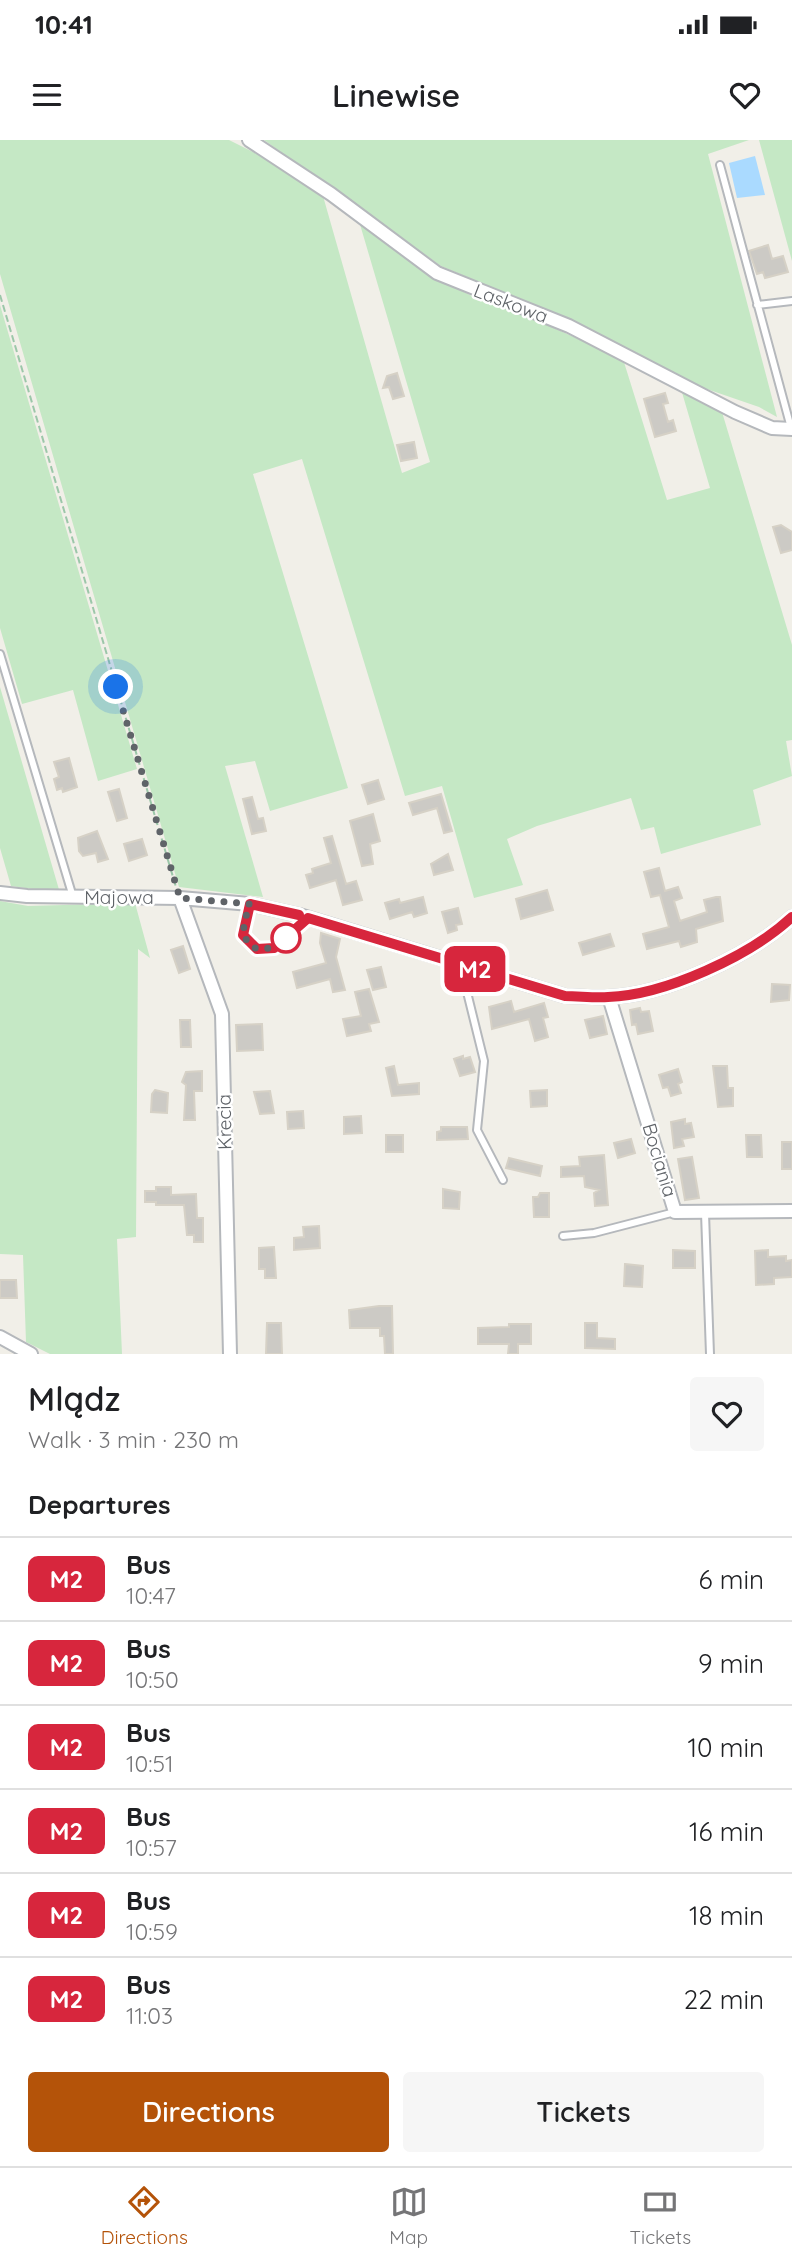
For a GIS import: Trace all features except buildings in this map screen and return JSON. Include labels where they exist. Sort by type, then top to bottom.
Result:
[{"type":"street","name":"Laskowa","points":[[249,140],[331,194],[437,273],[569,326],[735,412],[772,428],[792,429]]},
{"type":"street","name":"Majowa","points":[[0,893],[180,898],[250,904],[308,918],[565,996],[609,997],[694,975],[744,954],[792,917]]},
{"type":"street","name":"Krecia","points":[[180,898],[222,1014],[230,1354]]},
{"type":"street","name":"Bociania","points":[[609,997],[675,1212],[792,1211]]},
{"type":"street","points":[[0,1337],[31,1354]]},
{"type":"lane","points":[[720,165],[792,429]]},
{"type":"lane","points":[[757,305],[792,301]]},
{"type":"lane","points":[[0,654],[73,897]]},
{"type":"lane","points":[[250,904],[243,931],[246,941],[257,949],[274,948],[308,918]]},
{"type":"lane","points":[[466,966],[464,980],[484,1060],[484,1082],[477,1128],[503,1180]]},
{"type":"lane","points":[[563,1236],[594,1233],[675,1212]]},
{"type":"lane","points":[[705,1213],[710,1354]]},
{"type":"path","points":[[0,295],[180,898]]},
{"type":"green space","points":[[0,140],[229,140],[279,165],[323,196],[402,473],[430,462],[359,221],[442,281],[484,302],[518,312],[623,359],[667,500],[710,488],[681,389],[722,412],[792,645],[792,740],[786,741],[792,776],[753,790],[761,825],[661,854],[654,827],[641,830],[631,798],[537,826],[507,839],[523,885],[474,898],[442,786],[405,796],[302,459],[253,474],[348,788],[270,811],[255,761],[225,766],[263,897],[179,887],[0,274]]},
{"type":"green space","points":[[264,140],[749,140],[708,154],[777,417],[759,407],[698,386],[585,327],[441,266]]},
{"type":"green space","points":[[759,140],[792,140],[792,261]]},
{"type":"green space","points":[[0,305],[137,769],[98,781],[73,690],[22,704],[0,628]]},
{"type":"green space","points":[[0,687],[60,893],[11,886],[0,848]]},
{"type":"green space","points":[[0,901],[28,906],[135,903],[150,958],[138,949],[136,1237],[117,1239],[122,1354],[50,1354],[26,1342],[23,1255],[0,1254]]},
{"type":"water","points":[[755,156],[765,195],[737,198],[729,163]]},
{"type":"bus line","name":"M2","points":[[299,915],[250,904],[243,935],[251,947],[264,950],[274,948],[308,918],[565,996],[609,997],[694,975],[744,954],[779,930],[792,917]]},
{"type":"route","points":[[116,687],[180,898],[250,904],[243,935],[251,947],[264,950],[274,948],[286,938]]}]
